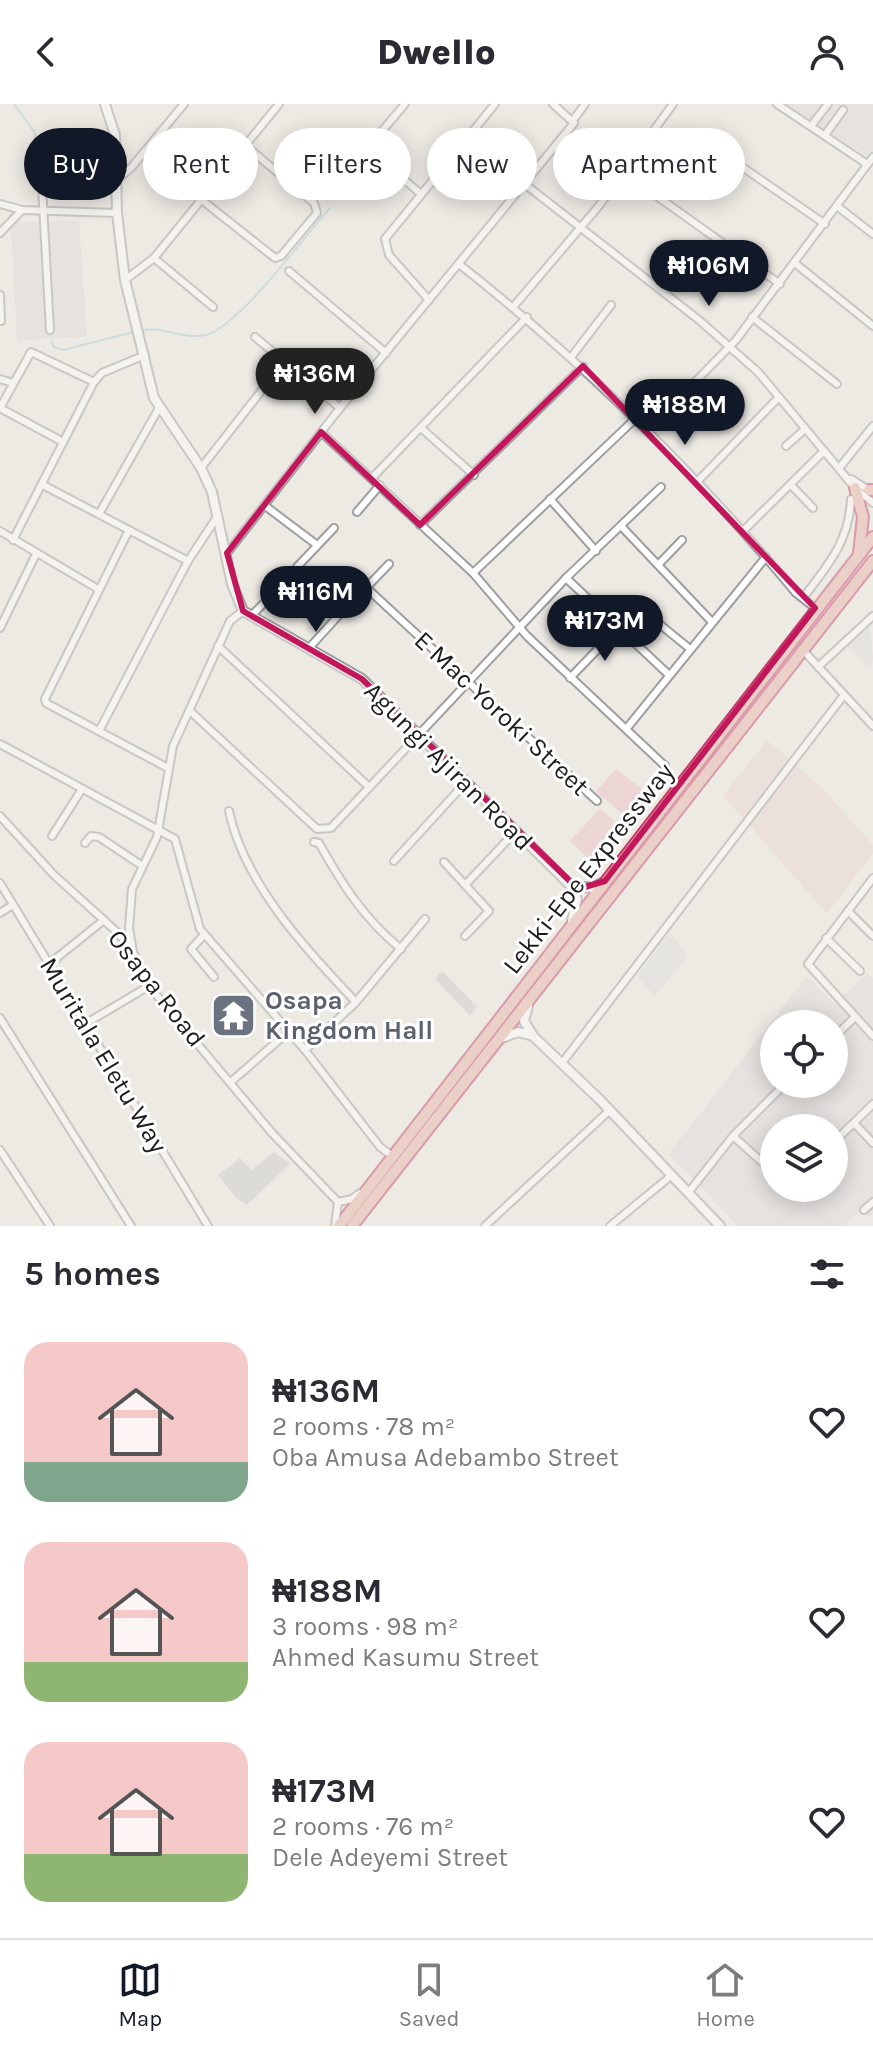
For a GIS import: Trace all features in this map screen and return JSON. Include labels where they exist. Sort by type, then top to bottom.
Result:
[{"type":"highway","points":[[853,493],[863,517],[857,558]]},
{"type":"highway","name":"Lekki-Epe Expressway","points":[[337,1226],[873,537]]},
{"type":"highway","points":[[833,610],[836,600],[873,553]]},
{"type":"highway","name":"Lekki-Epe Expressway","points":[[352,1226],[854,582],[873,562]]},
{"type":"street","points":[[105,104],[113,128]]},
{"type":"street","points":[[127,171],[184,104]]},
{"type":"street","points":[[258,131],[279,104]]},
{"type":"street","points":[[385,128],[405,104]]},
{"type":"street","points":[[429,300],[385,248],[385,239],[495,104]]},
{"type":"street","points":[[553,104],[574,119]]},
{"type":"street","points":[[537,170],[585,104]]},
{"type":"street","points":[[655,128],[673,104]]},
{"type":"street","points":[[777,104],[867,164]]},
{"type":"street","points":[[811,126],[828,104]]},
{"type":"street","points":[[825,135],[843,110]]},
{"type":"street","points":[[125,280],[154,258],[203,201],[275,258],[281,256],[317,213],[314,203],[258,156]]},
{"type":"street","points":[[648,430],[730,347],[796,264],[873,157]]},
{"type":"street","points":[[745,169],[825,224]]},
{"type":"street","points":[[411,186],[421,194]]},
{"type":"street","points":[[537,194],[730,347],[847,477],[853,493],[850,523],[841,548],[803,598]]},
{"type":"street","points":[[44,200],[50,330]]},
{"type":"street","points":[[117,200],[125,280],[154,398],[201,468],[219,515],[232,584],[247,613]]},
{"type":"street","points":[[227,553],[340,408],[513,200]]},
{"type":"street","points":[[514,306],[601,200]]},
{"type":"street","points":[[662,200],[780,284]]},
{"type":"street","points":[[0,204],[22,210],[117,213]]},
{"type":"street","points":[[838,207],[873,234]]},
{"type":"street","points":[[0,233],[22,210]]},
{"type":"street","points":[[154,258],[213,307]]},
{"type":"street","points":[[459,264],[514,306],[583,366],[648,430],[815,608]]},
{"type":"street","points":[[796,264],[873,326]]},
{"type":"street","points":[[289,271],[386,353]]},
{"type":"street","points":[[0,295],[1,321]]},
{"type":"street","points":[[572,356],[611,305]]},
{"type":"street","points":[[372,478],[527,317]]},
{"type":"street","points":[[752,317],[837,384]]},
{"type":"street","points":[[255,337],[340,408]]},
{"type":"street","points":[[63,442],[0,408],[31,352],[94,382]]},
{"type":"street","points":[[13,540],[94,382],[102,373],[145,355]]},
{"type":"street","points":[[420,525],[583,366]]},
{"type":"street","points":[[201,468],[273,376]]},
{"type":"street","points":[[0,379],[13,383]]},
{"type":"street","points":[[697,482],[778,398]]},
{"type":"street","points":[[99,514],[159,408]]},
{"type":"street","points":[[473,573],[636,418]]},
{"type":"street","points":[[840,467],[873,426]]},
{"type":"street","points":[[421,428],[474,475]]},
{"type":"street","points":[[786,446],[805,429]]},
{"type":"street","points":[[321,432],[473,573],[513,616],[519,627],[665,766]]},
{"type":"street","points":[[743,531],[824,451]]},
{"type":"street","points":[[847,477],[872,491]]},
{"type":"street","points":[[43,485],[188,561]]},
{"type":"street","points":[[357,512],[380,485]]},
{"type":"street","points":[[791,485],[813,508]]},
{"type":"street","points":[[190,711],[317,829],[331,828],[566,578],[661,487]]},
{"type":"street","points":[[853,493],[873,503]]},
{"type":"street","points":[[550,499],[596,551]]},
{"type":"street","points":[[264,505],[317,545]]},
{"type":"street","points":[[99,731],[188,561],[219,515]]},
{"type":"street","points":[[621,526],[711,621]]},
{"type":"street","points":[[297,567],[334,528]]},
{"type":"street","points":[[129,530],[46,694],[46,703],[168,768]]},
{"type":"street","points":[[0,531],[98,589]]},
{"type":"street","points":[[658,565],[682,540]]},
{"type":"street","points":[[0,626],[36,554]]},
{"type":"street","points":[[627,728],[766,557]]},
{"type":"street","points":[[309,648],[368,591],[389,564]]},
{"type":"street","points":[[566,578],[669,675]]},
{"type":"street","points":[[133,952],[129,928],[132,889],[158,830],[173,746],[232,617],[247,613],[287,580]]},
{"type":"street","name":"E Mac Yoroki Street","points":[[368,591],[597,801]]},
{"type":"street","points":[[635,604],[690,649]]},
{"type":"street","name":"Agungi Ajiran Road","points":[[247,613],[362,679],[570,885]]},
{"type":"street","points":[[818,667],[872,620]]},
{"type":"street","points":[[570,678],[618,628]]},
{"type":"street","points":[[218,646],[369,787]]},
{"type":"street","points":[[802,649],[873,726]]},
{"type":"street","points":[[562,1063],[844,695]]},
{"type":"street","points":[[0,744],[175,839],[197,923],[204,935],[305,1050],[380,1147],[392,1156]]},
{"type":"street","points":[[394,861],[466,782]]},
{"type":"street","points":[[52,836],[82,789]]},
{"type":"street","points":[[229,811],[236,844],[294,933],[356,1002]]},
{"type":"street","name":"Osapa Road","points":[[0,816],[54,875],[117,932],[133,952],[149,986],[232,1081],[272,1133],[338,1202]]},
{"type":"street","points":[[467,883],[515,832]]},
{"type":"street","points":[[85,843],[91,836],[99,837],[141,865]]},
{"type":"street","points":[[314,842],[319,843],[347,892],[380,932],[401,949]]},
{"type":"street","points":[[444,862],[467,883],[489,911],[465,936]]},
{"type":"street","points":[[873,878],[808,964],[873,1036]]},
{"type":"street","points":[[570,885],[585,889],[605,881]]},
{"type":"street","name":"Muritala Eletu Way","points":[[0,883],[208,1226]]},
{"type":"street","points":[[569,930],[578,905],[576,893],[570,885]]},
{"type":"street","points":[[0,913],[13,905]]},
{"type":"street","points":[[848,911],[873,936]]},
{"type":"street","points":[[305,1050],[356,1002],[425,919]]},
{"type":"street","points":[[49,964],[104,920]]},
{"type":"street","points":[[117,932],[129,928]]},
{"type":"street","points":[[204,935],[191,949],[214,977]]},
{"type":"street","points":[[826,938],[860,971]]},
{"type":"street","points":[[85,1024],[149,986]]},
{"type":"street","points":[[537,987],[524,1021],[534,1037],[610,1110],[720,1226]]},
{"type":"street","points":[[848,1024],[855,1017]]},
{"type":"street","points":[[0,1018],[131,1226]]},
{"type":"street","points":[[232,1081],[288,1032]]},
{"type":"street","points":[[489,1049],[512,1033],[534,1037]]},
{"type":"street","points":[[688,1193],[733,1136],[771,1098]]},
{"type":"street","points":[[848,1129],[873,1104]]},
{"type":"street","points":[[485,1226],[610,1110]]},
{"type":"street","points":[[854,1123],[873,1143]]},
{"type":"street","points":[[733,1136],[760,1160]]},
{"type":"street","points":[[0,1150],[50,1226]]},
{"type":"street","points":[[610,1226],[672,1175]]},
{"type":"street","points":[[337,1226],[338,1202],[352,1199],[370,1184]]},
{"type":"street","points":[[864,1210],[873,1202]]},
{"type":"highlighted area","points":[[583,366],[815,608],[605,881],[578,889],[362,679],[243,611],[227,553],[321,432],[420,525]]},
{"type":"shaded area","points":[[782,104],[873,104],[873,160]]},
{"type":"shaded area","points":[[79,221],[87,336],[17,341],[11,227],[16,222]]},
{"type":"shaded area","points":[[870,626],[873,659],[867,667],[848,647]]},
{"type":"shaded area","points":[[767,740],[820,786],[873,845],[873,853],[827,914],[723,795]]},
{"type":"shaded area","points":[[616,769],[651,796],[630,821],[596,791]]},
{"type":"shaded area","points":[[600,809],[624,829],[595,865],[570,841]]},
{"type":"shaded area","points":[[670,932],[687,957],[655,996],[637,976]]},
{"type":"shaded area","points":[[442,971],[477,1007],[470,1016],[435,979]]},
{"type":"shaded area","points":[[867,973],[873,979],[873,1213],[867,1218],[860,1211],[844,1226],[738,1226],[669,1154],[760,1036],[760,1098],[848,1098],[848,1010],[780,1010],[806,977],[835,1004]]},
{"type":"shaded area","points":[[274,1152],[290,1164],[247,1205],[235,1197],[218,1175],[240,1158],[251,1170]]},
{"type":"waterway","points":[[14,104],[31,128]]},
{"type":"waterway","points":[[140,331],[197,336],[220,328],[253,298],[330,208]]},
{"type":"waterway","points":[[51,341],[54,347],[63,350],[134,332]]},
{"type":"place","name":"Osapa Kingdom Hall","points":[[234,1015]]}]
